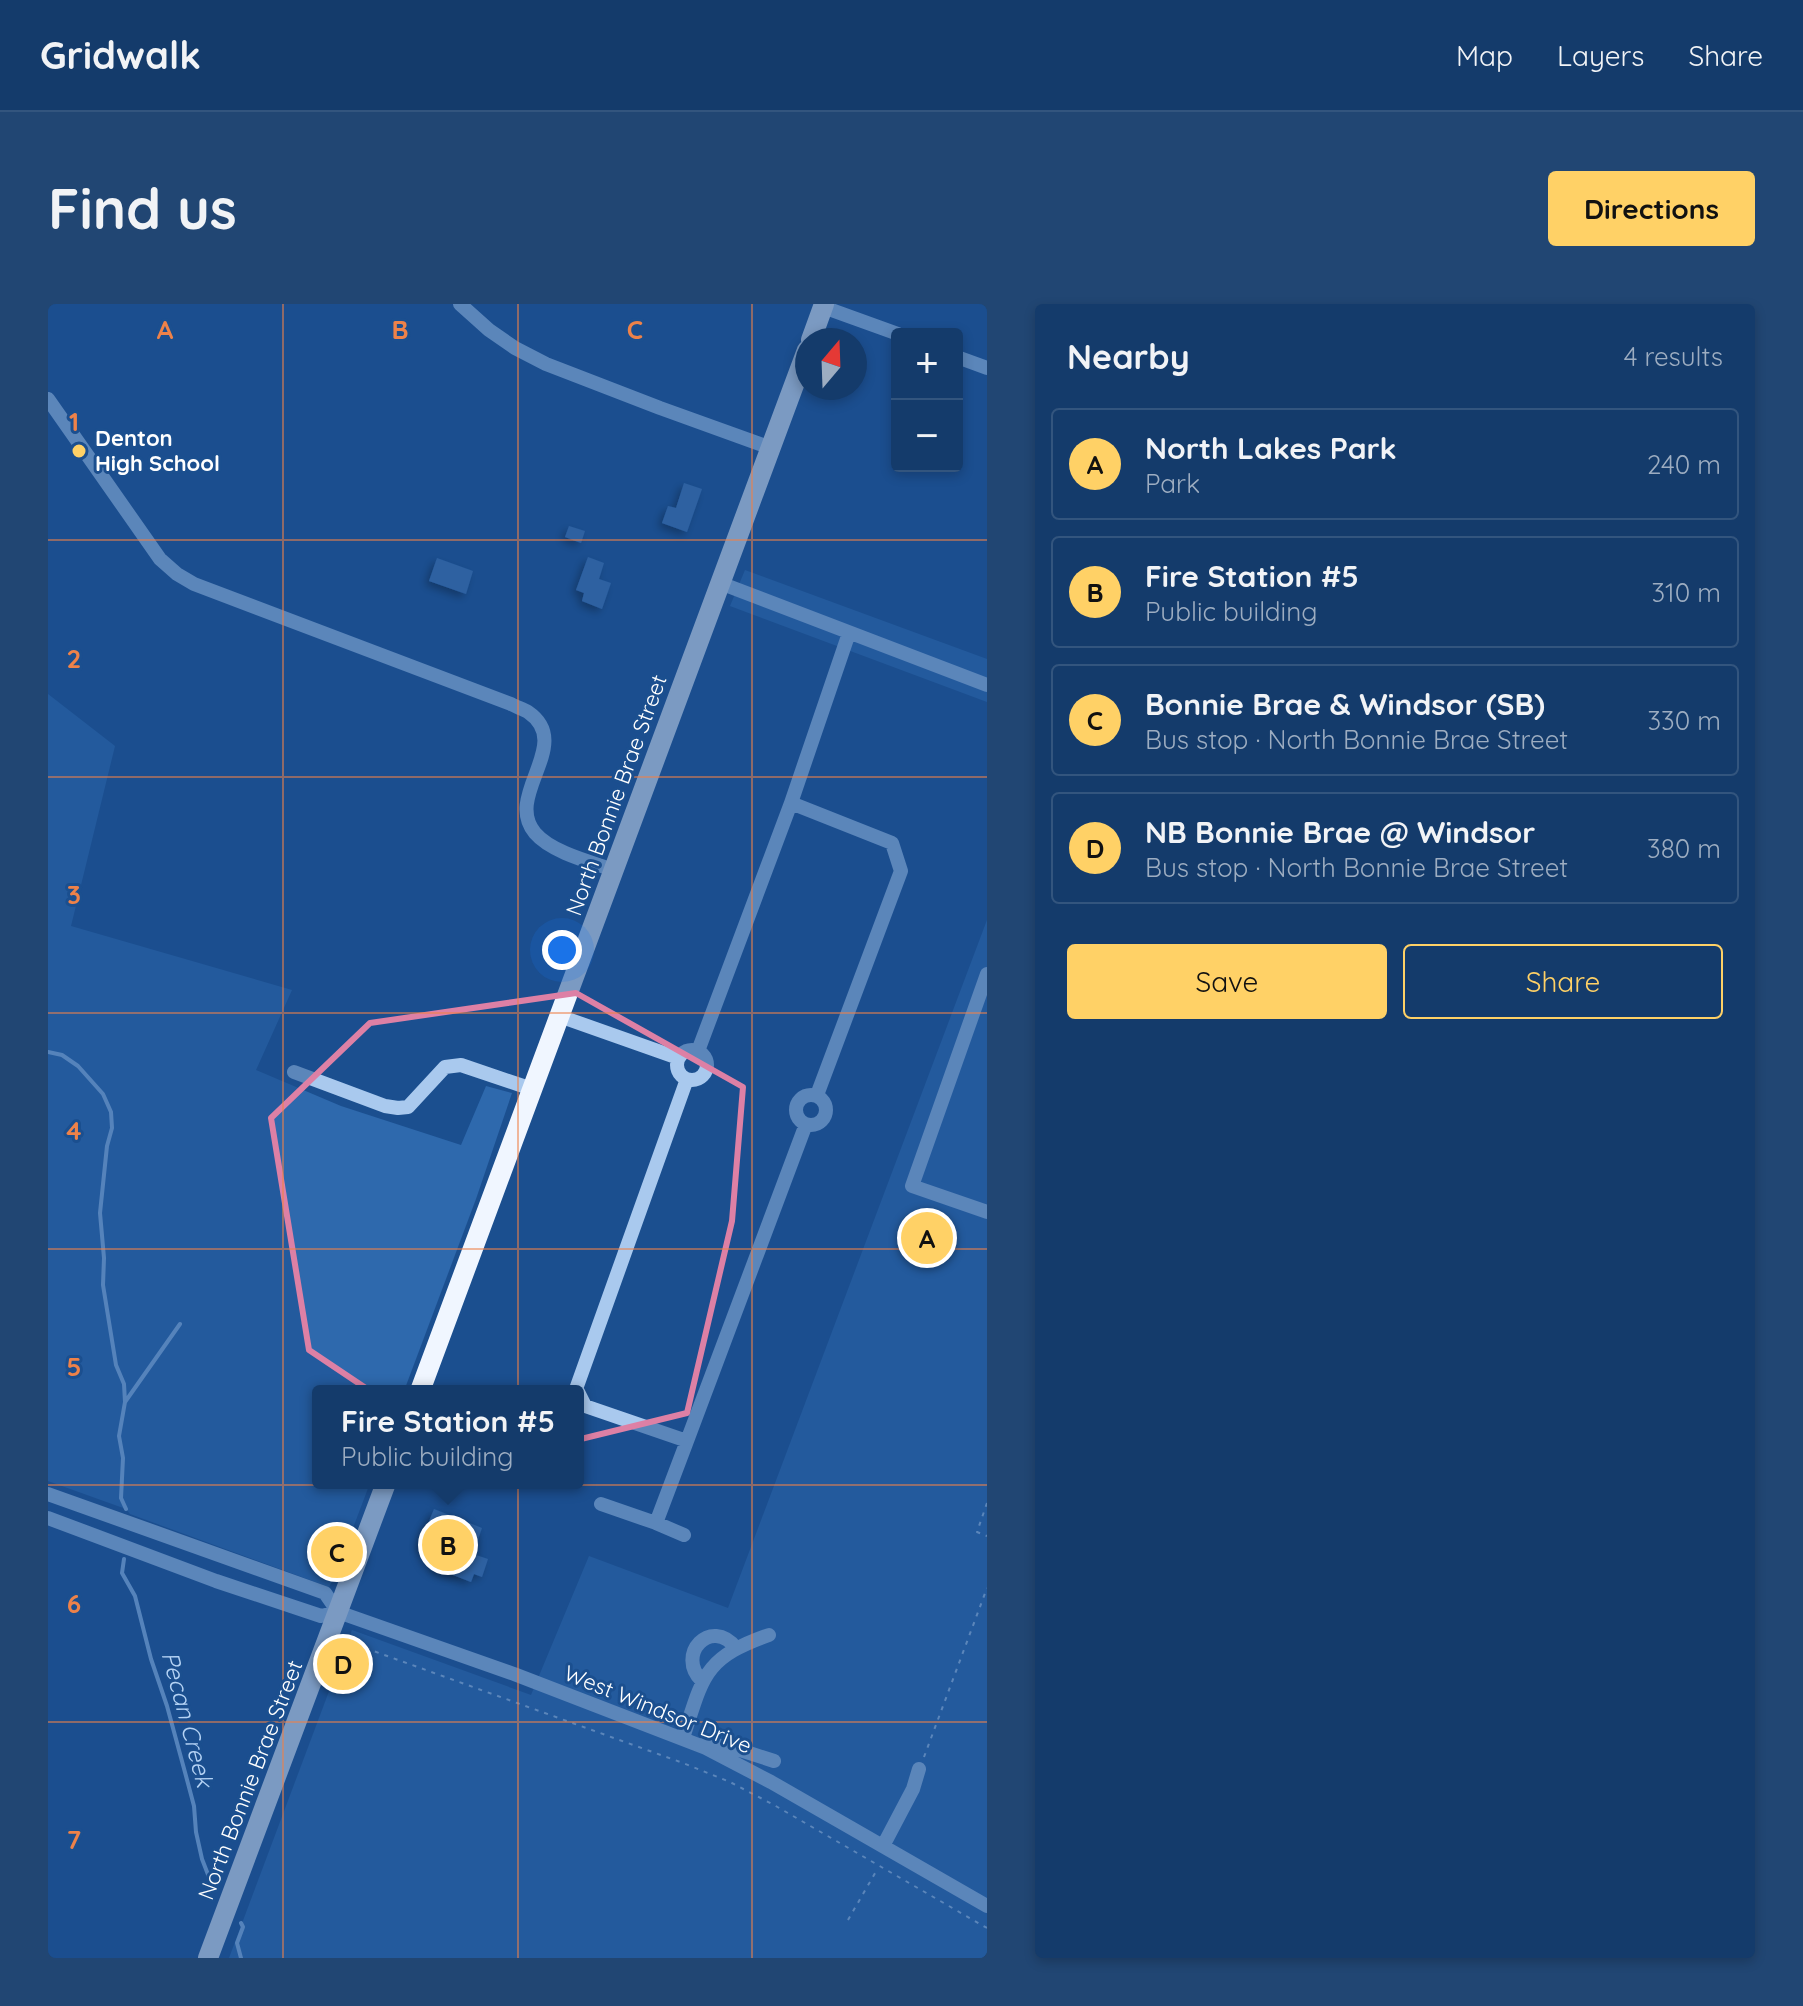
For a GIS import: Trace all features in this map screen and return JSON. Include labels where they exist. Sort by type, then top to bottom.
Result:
[{"type":"main road","points":[[815,328],[824,305]]},
{"type":"main road","name":"North Bonnie Brae Street","points":[[422,1385],[795,383]]},
{"type":"main road","name":"North Bonnie Brae Street","points":[[208,1958],[384,1489]]},
{"type":"street","points":[[460,304],[489,330],[546,364],[771,448]]},
{"type":"street","points":[[824,305],[891,331]]},
{"type":"street","points":[[963,359],[987,368]]},
{"type":"street","points":[[48,399],[160,559],[177,574],[194,584],[529,713],[540,723],[545,737],[544,751],[526,801],[526,816],[534,832],[548,844],[614,870]]},
{"type":"street","points":[[720,583],[987,685]]},
{"type":"street","points":[[698,1051],[791,803],[849,633]]},
{"type":"street","points":[[791,803],[892,843],[901,871],[817,1095]]},
{"type":"street","points":[[987,974],[912,1186],[987,1212]]},
{"type":"street","points":[[559,1016],[678,1058]]},
{"type":"street","points":[[684,1051],[698,1051],[705,1058],[706,1067],[697,1078],[687,1079],[679,1073],[678,1058],[684,1051]]},
{"type":"street","points":[[294,1072],[398,1108],[408,1107],[414,1102],[445,1067],[461,1065],[532,1089]]},
{"type":"street","points":[[577,1385],[687,1079]]},
{"type":"street","points":[[817,1095],[826,1107],[825,1117],[817,1124],[806,1124],[796,1114],[796,1104],[802,1097],[817,1095]]},
{"type":"street","points":[[656,1523],[806,1124]]},
{"type":"street","points":[[584,1404],[687,1441]]},
{"type":"street","name":"West Windsor Drive","points":[[48,1494],[325,1593],[338,1612]]},
{"type":"street","points":[[601,1504],[684,1535]]},
{"type":"street","name":"West Windsor Drive","points":[[48,1518],[216,1581],[321,1616],[338,1612],[683,1738],[771,1782],[987,1906]]},
{"type":"street","points":[[702,1681],[692,1667],[695,1647],[704,1637],[716,1635],[729,1640],[736,1648]]},
{"type":"street","points":[[769,1635],[736,1648],[715,1663],[702,1681],[683,1738],[737,1749],[774,1761]]},
{"type":"street","points":[[883,1846],[913,1789],[919,1769]]},
{"type":"path","points":[[987,1503],[977,1532],[987,1536]]},
{"type":"path","points":[[919,1769],[987,1588]]},
{"type":"path","points":[[348,1639],[354,1644],[708,1773],[774,1805],[987,1928]]},
{"type":"path","points":[[848,1920],[879,1867]]},
{"type":"highlighted area","points":[[576,993],[743,1087],[732,1221],[687,1413],[479,1464],[309,1350],[271,1118],[370,1023]]},
{"type":"shaded area","points":[[745,570],[987,659],[987,702],[730,606]]},
{"type":"shaded area","points":[[48,694],[115,746],[71,926],[292,990],[256,1070],[341,1106],[461,1145],[486,1086],[512,1093],[406,1385],[312,1385],[312,1489],[368,1489],[329,1587],[48,1481]]},
{"type":"shaded area","points":[[987,920],[987,1958],[229,1958],[352,1630],[531,1695],[589,1556],[728,1608]]},
{"type":"building","points":[[684,483],[702,489],[687,532],[662,523],[668,506],[676,508]]},
{"type":"building","points":[[569,526],[585,531],[581,543],[565,537]]},
{"type":"building","points":[[588,557],[604,563],[599,579],[611,583],[602,609],[582,601],[584,593],[576,590]]},
{"type":"building","points":[[437,558],[473,571],[466,594],[429,581]]},
{"type":"building","points":[[434,1509],[482,1528],[473,1554],[488,1559],[482,1577],[474,1574],[471,1582],[435,1568],[440,1554],[419,1546]]},
{"type":"waterway","points":[[48,1052],[62,1055],[78,1066],[103,1094],[111,1112],[112,1128],[107,1146],[100,1213],[103,1285],[125,1402]]},
{"type":"waterway","name":"Pecan Creek","points":[[126,1509],[121,1498],[123,1458],[119,1436],[125,1402],[180,1324]]},
{"type":"waterway","name":"Pecan Creek","points":[[124,1559],[122,1573],[135,1596],[167,1706],[194,1806],[202,1859],[214,1890]]},
{"type":"waterway","name":"Pecan Creek","points":[[241,1923],[243,1927],[237,1943],[241,1958]]},
{"type":"place","name":"Denton High School","points":[[79,451]]},
{"type":"place","name":"North Lakes Park","points":[[927,1238]]},
{"type":"place","name":"Fire Station #5","points":[[448,1545]]},
{"type":"place","name":"Bonnie Brae & Windsor (SB)","points":[[337,1552]]},
{"type":"place","name":"NB Bonnie Brae @ Windsor","points":[[343,1664]]}]
